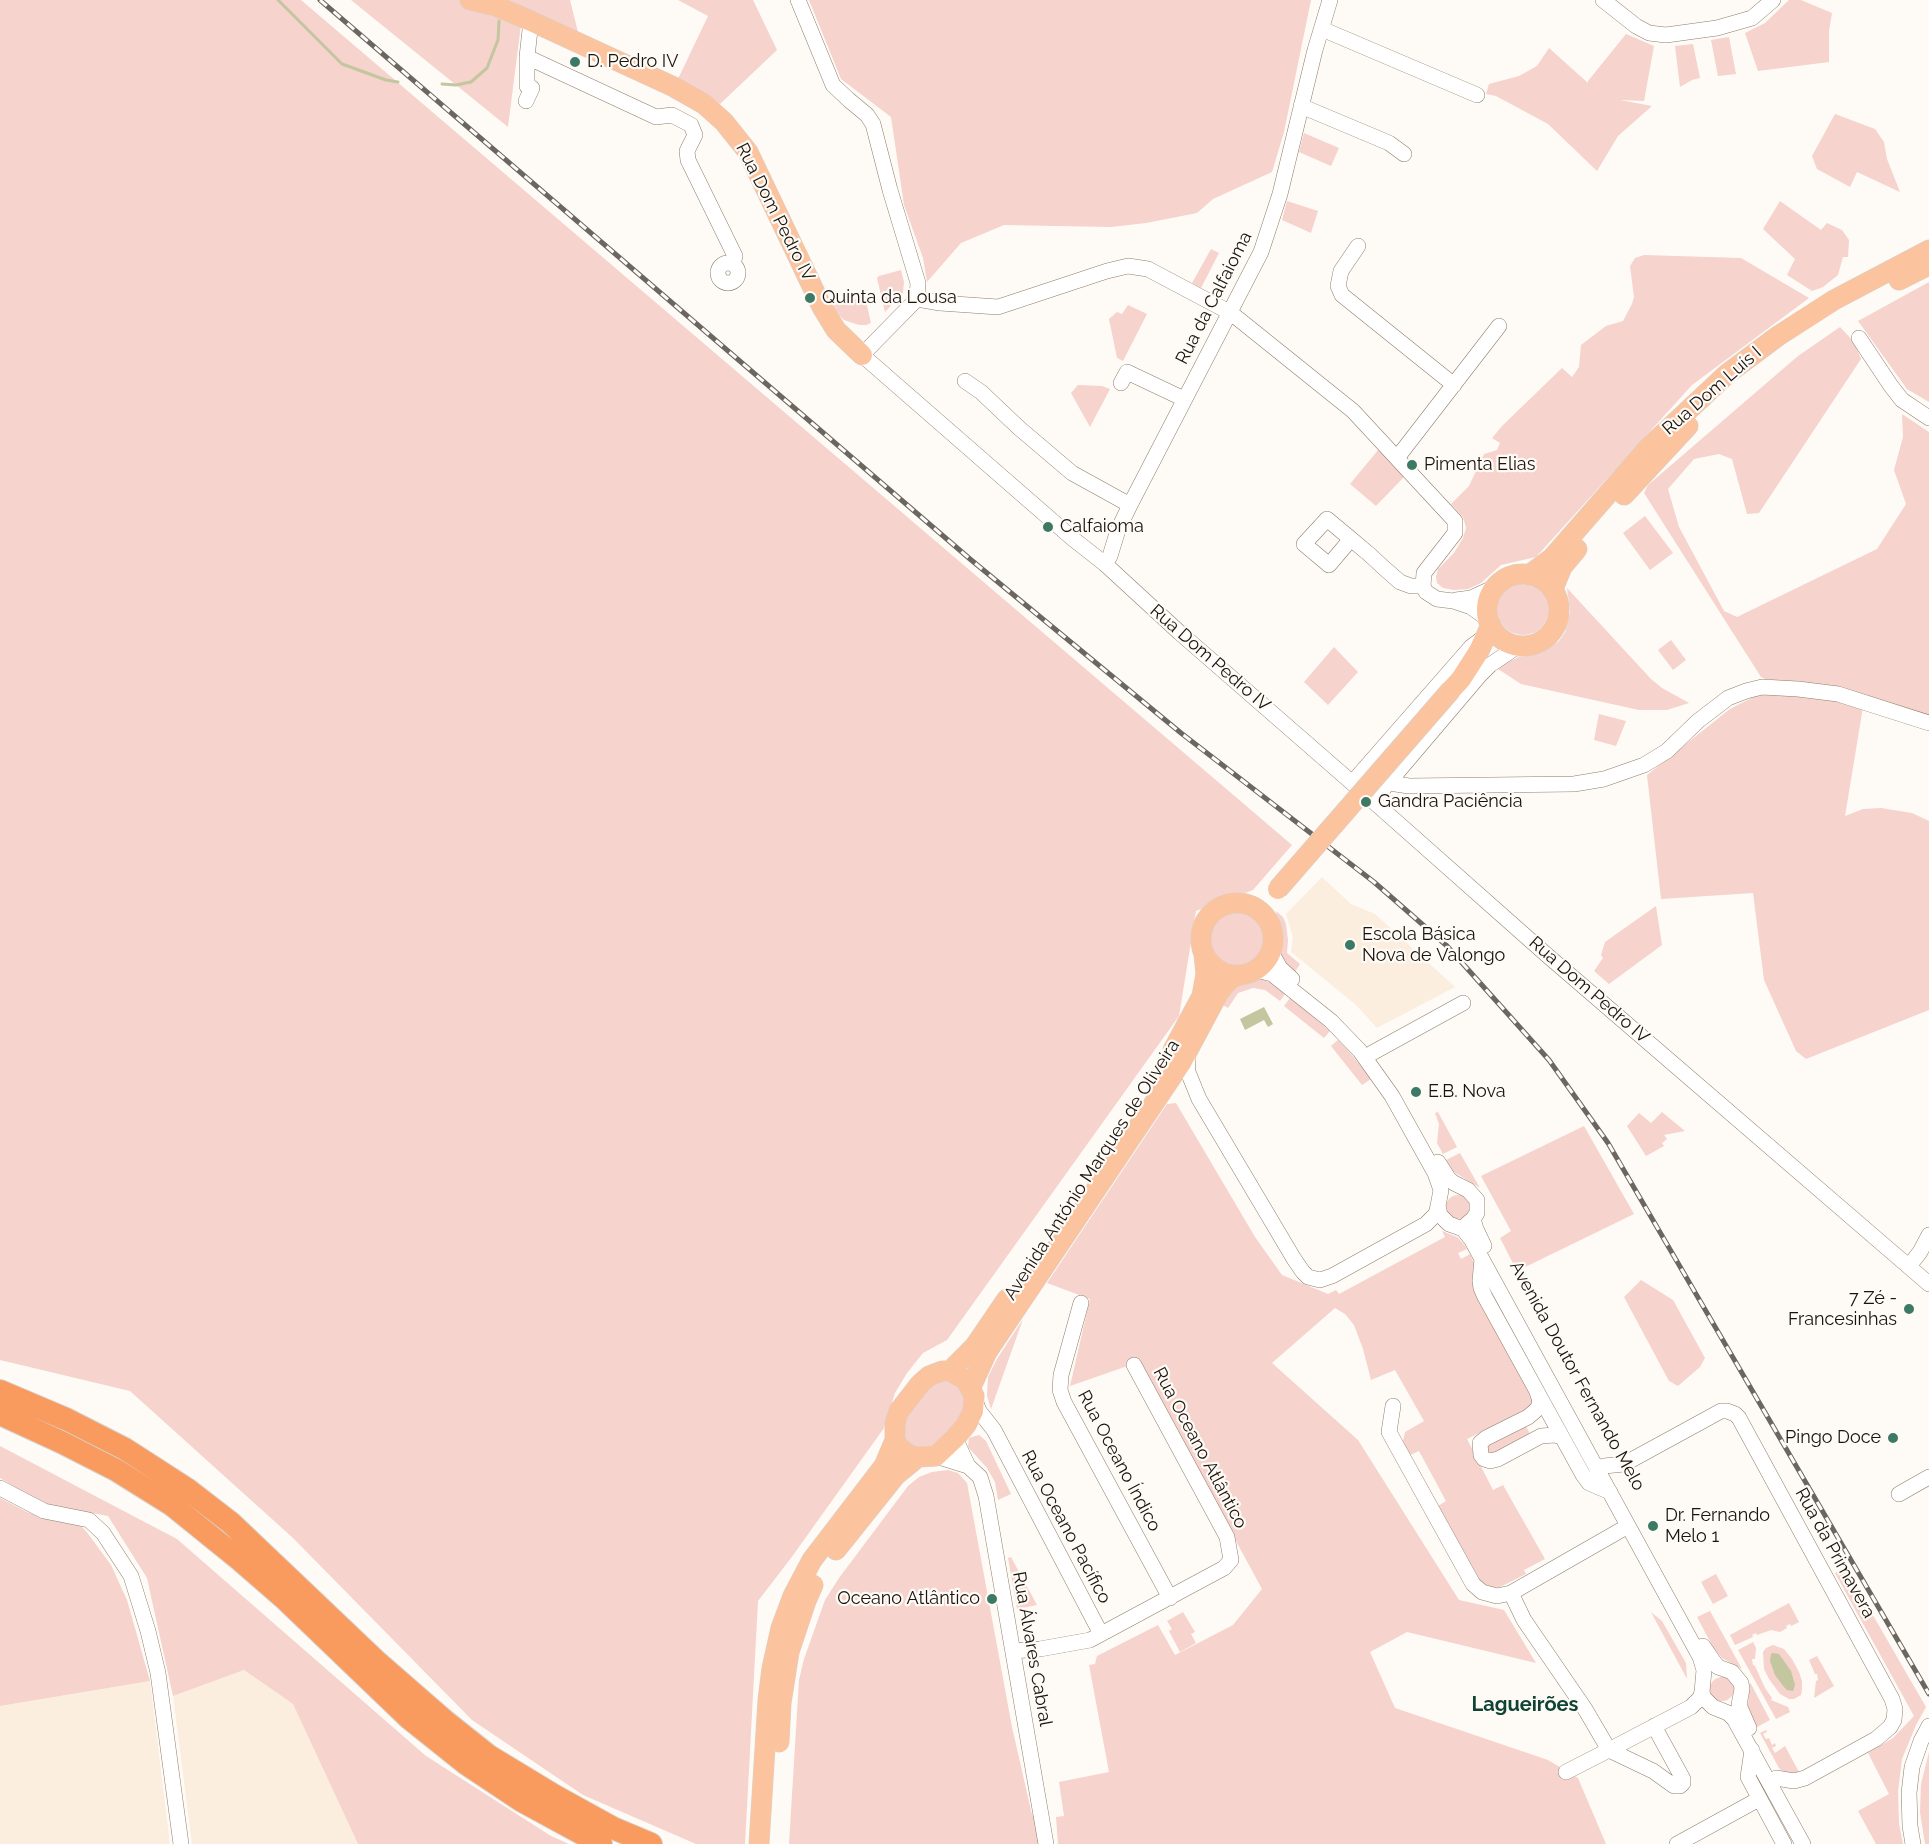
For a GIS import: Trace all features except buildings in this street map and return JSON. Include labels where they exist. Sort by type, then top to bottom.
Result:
[{"type":"highway","points":[[0,1391],[66,1419],[125,1449],[187,1490],[231,1522],[375,1660],[489,1756],[574,1807],[613,1828],[651,1844]]},
{"type":"highway","points":[[0,1414],[116,1470],[172,1505],[286,1600],[410,1719],[465,1763],[522,1801],[601,1844]]},
{"type":"main road","name":"Rua Dom Pedro IV","points":[[470,0],[496,6],[674,87],[704,104],[724,122],[748,152],[822,307],[836,330],[862,355]]},
{"type":"main road","name":"Rua Dom Luís I","points":[[1497,586],[1515,575],[1529,575],[1552,558],[1648,448],[1727,374],[1778,336],[1834,300],[1929,250]]},
{"type":"main road","name":"Rua Dom Luís I","points":[[1553,589],[1562,567],[1628,490],[1709,406],[1760,365],[1821,322],[1929,265]]},
{"type":"main road","points":[[1456,685],[1490,656],[1514,645],[1538,643],[1554,629],[1559,609],[1553,589],[1542,580],[1529,575]]},
{"type":"main road","points":[[1245,904],[1265,897],[1278,889],[1456,685],[1479,651],[1488,627],[1488,605],[1497,586]]},
{"type":"main road","points":[[1488,627],[1499,637],[1514,645]]},
{"type":"main road","points":[[1167,1081],[1187,1052],[1219,992],[1230,979],[1265,963],[1271,952],[1273,941],[1270,925],[1271,906],[1278,889]]},
{"type":"main road","points":[[1247,973],[1221,972],[1211,965],[1200,943],[1201,931],[1206,920],[1224,905],[1236,903],[1259,910],[1270,925]]},
{"type":"main road","name":"Avenida António Marques de Oliveira","points":[[773,1844],[785,1672],[796,1628],[815,1581],[833,1553],[896,1475],[960,1432],[973,1411],[973,1394],[987,1352],[1167,1081],[1202,996],[1206,974],[1204,955]]},
{"type":"main road","name":"Avenida António Marques de Oliveira","points":[[759,1844],[768,1700],[776,1646],[793,1596],[812,1560],[884,1466],[895,1440],[895,1423],[899,1411],[907,1398],[929,1376],[942,1371],[950,1371],[975,1346],[1167,1081]]},
{"type":"main road","points":[[950,1371],[966,1380],[973,1394]]},
{"type":"main road","points":[[895,1440],[909,1455],[927,1456]]},
{"type":"street","points":[[798,0],[833,85],[867,115],[873,124],[918,283],[917,299],[862,355]]},
{"type":"street","name":"Rua da Calfaioma","points":[[1105,564],[1130,505],[1261,252],[1268,234],[1330,0]]},
{"type":"street","points":[[1606,1],[1636,26],[1649,33],[1666,36],[1717,28],[1752,18],[1773,0]]},
{"type":"street","points":[[526,101],[532,88],[527,86],[531,21]]},
{"type":"street","points":[[1322,29],[1477,95]]},
{"type":"street","points":[[527,57],[656,117],[672,115],[691,125],[695,135],[687,151],[688,160],[735,256],[733,264]]},
{"type":"street","points":[[1301,106],[1389,143],[1404,154]]},
{"type":"street","points":[[1358,246],[1341,271],[1338,286],[1342,295],[1454,385]]},
{"type":"street","points":[[917,299],[998,307],[1107,271],[1128,266],[1148,270],[1231,313],[1353,411],[1455,521],[1455,534],[1424,573],[1423,586],[1426,592],[1437,599],[1471,607],[1488,627],[1352,783]]},
{"type":"street","points":[[1397,458],[1499,326]]},
{"type":"street","points":[[1859,338],[1902,400],[1929,418]]},
{"type":"street","name":"Rua Dom Pedro IV","points":[[862,355],[1072,538],[1105,564],[1180,633],[1548,956],[1929,1284]]},
{"type":"street","points":[[1121,383],[1126,372],[1184,399]]},
{"type":"street","points":[[965,381],[981,392],[1072,473],[1130,505]]},
{"type":"street","name":"Rua da Calfaioma","points":[[1092,554],[1118,530]]},
{"type":"street","points":[[1351,539],[1400,582],[1411,586],[1423,586]]},
{"type":"street","points":[[1453,601],[1471,598],[1497,586]]},
{"type":"street","points":[[1373,801],[1480,675],[1514,645]]},
{"type":"street","points":[[1389,783],[1408,786],[1574,784],[1604,779],[1644,765],[1667,751],[1698,721],[1728,698],[1762,687],[1838,694],[1929,723]]},
{"type":"street","name":"Avenida Doutor Fernando Melo","points":[[1271,952],[1280,968],[1341,1020],[1372,1053],[1396,1085],[1445,1174],[1454,1183],[1468,1190],[1477,1200],[1478,1206],[1473,1219],[1480,1237],[1708,1654],[1718,1666],[1737,1677],[1741,1683],[1739,1705],[1744,1719],[1812,1844]]},
{"type":"street","name":"Avenida Doutor Fernando Melo","points":[[1247,973],[1272,974],[1330,1021],[1360,1051],[1386,1087],[1436,1173],[1441,1190],[1440,1215],[1467,1234],[1482,1259],[1700,1657],[1708,1703],[1734,1719],[1803,1844]]},
{"type":"street","points":[[1372,1053],[1463,1003]]},
{"type":"street","points":[[1187,1052],[1188,1071],[1198,1099],[1303,1272],[1314,1279],[1320,1280],[1334,1274],[1426,1224],[1436,1214],[1439,1202],[1450,1188],[1463,1187]]},
{"type":"street","points":[[1167,1081],[1192,1093],[1198,1099]]},
{"type":"street","points":[[1426,1224],[1453,1225],[1468,1223],[1473,1219]]},
{"type":"street","points":[[1909,1266],[1929,1235]]},
{"type":"street","name":"Avenida Doutor Fernando Melo","points":[[1482,1259],[1481,1288],[1562,1437],[1589,1483],[1610,1492]]},
{"type":"street","name":"Rua Oceano Índico","points":[[1081,1304],[1061,1374],[1060,1390],[1064,1402],[1170,1598]]},
{"type":"street","name":"Rua Oceano Atlântico","points":[[1013,1651],[1041,1649],[1090,1640],[1224,1568],[1232,1560],[1227,1538],[1134,1365]]},
{"type":"street","points":[[1538,1392],[1540,1401],[1538,1408],[1528,1417],[1486,1438],[1480,1443],[1480,1455],[1485,1460],[1498,1460],[1541,1436],[1562,1437]]},
{"type":"street","name":"Rua Oceano Pacífico","points":[[973,1394],[979,1411],[994,1430],[1101,1634]]},
{"type":"street","points":[[1393,1406],[1389,1432],[1473,1584],[1482,1592],[1497,1596],[1511,1593],[1628,1526]]},
{"type":"street","name":"Rua da Primavera","points":[[1604,1466],[1624,1464],[1721,1411],[1736,1414],[1892,1699],[1895,1709],[1894,1720],[1876,1739],[1805,1778],[1794,1781],[1776,1778]]},
{"type":"street","points":[[960,1432],[980,1426],[997,1438]]},
{"type":"street","name":"Rua Álvares Cabral","points":[[960,1432],[968,1466],[980,1477],[986,1496],[1046,1844]]},
{"type":"street","points":[[927,1456],[968,1466]]},
{"type":"street","points":[[1899,1494],[1929,1477]]},
{"type":"street","points":[[0,1488],[44,1511],[89,1520],[103,1533],[130,1576],[148,1631],[158,1673],[181,1844]]},
{"type":"street","points":[[1511,1593],[1524,1620],[1585,1709],[1609,1750],[1653,1771],[1674,1786],[1680,1786],[1683,1779],[1654,1726]]},
{"type":"street","points":[[1566,1772],[1691,1707],[1700,1698],[1704,1686],[1714,1671],[1726,1670]]},
{"type":"street","points":[[1691,1707],[1732,1706],[1741,1696]]},
{"type":"street","points":[[1913,1844],[1909,1793],[1912,1767],[1929,1726]]},
{"type":"street","points":[[1752,1750],[1748,1777],[1784,1844]]},
{"type":"street","points":[[1677,1844],[1759,1799]]},
{"type":"shaded area","points":[[0,0],[301,0],[1292,845],[1253,890],[1196,911],[1179,1016],[947,1340],[923,1353],[907,1373],[895,1393],[884,1428],[758,1601],[745,1844],[696,1844],[583,1795],[472,1720],[293,1538],[130,1391],[0,1360]]},
{"type":"shaded area","points":[[351,0],[570,0],[578,32],[523,9],[508,127]]},
{"type":"shaded area","points":[[678,0],[753,0],[777,50],[720,104],[678,79],[708,16]]},
{"type":"shaded area","points":[[809,0],[1311,0],[1284,132],[1272,172],[1213,199],[1197,213],[1111,227],[1004,225],[961,243],[927,282],[923,258],[904,205],[891,117],[841,79]]},
{"type":"shaded area","points":[[1789,0],[1801,0],[1832,13],[1829,31],[1829,62],[1758,71],[1745,33],[1765,23]]},
{"type":"shaded area","points":[[1626,34],[1654,46],[1644,101],[1620,100],[1652,106],[1618,136],[1597,171],[1548,124],[1496,96],[1486,94],[1489,84],[1519,76],[1537,66],[1549,48],[1588,83]]},
{"type":"shaded area","points":[[1729,37],[1736,74],[1718,76],[1711,40]]},
{"type":"shaded area","points":[[1693,44],[1700,78],[1680,87],[1675,46]]},
{"type":"shaded area","points":[[1835,114],[1875,129],[1884,142],[1887,159],[1900,192],[1857,172],[1850,187],[1817,169],[1812,156]]},
{"type":"shaded area","points":[[1304,133],[1339,148],[1331,166],[1299,152]]},
{"type":"shaded area","points":[[1287,201],[1318,211],[1311,233],[1282,220]]},
{"type":"shaded area","points":[[1780,201],[1821,230],[1827,223],[1842,230],[1849,240],[1848,257],[1843,257],[1838,275],[1823,287],[1812,291],[1787,275],[1795,259],[1763,229]]},
{"type":"shaded area","points":[[1211,249],[1219,253],[1201,288],[1192,283]]},
{"type":"shaded area","points":[[1644,255],[1741,258],[1809,298],[1692,385],[1536,557],[1501,565],[1481,583],[1468,589],[1443,588],[1437,583],[1438,569],[1454,553],[1466,528],[1463,517],[1451,504],[1469,486],[1484,454],[1497,450],[1500,443],[1492,438],[1502,426],[1562,368],[1572,377],[1579,367],[1581,345],[1606,326],[1623,321],[1634,297],[1630,266],[1635,258]]},
{"type":"shaded area","points":[[901,270],[904,282],[903,293],[885,312],[877,278]]},
{"type":"shaded area","points":[[1929,282],[1929,402],[1907,389],[1858,321]]},
{"type":"shaded area","points":[[865,297],[871,323],[866,325],[844,320],[832,304]]},
{"type":"shaded area","points":[[1128,305],[1147,314],[1123,361],[1117,358],[1109,319],[1117,312],[1122,314]]},
{"type":"shaded area","points":[[1840,327],[1854,342],[1861,359],[1759,513],[1747,514],[1732,459],[1719,454],[1694,459],[1668,489],[1679,527],[1724,611],[1737,617],[1877,549],[1906,504],[1894,470],[1903,437],[1902,414],[1929,432],[1929,718],[1835,688],[1761,677],[1644,493],[1648,485],[1798,356]]},
{"type":"shaded area","points":[[1078,385],[1102,386],[1110,389],[1090,427],[1071,393]]},
{"type":"shaded area","points":[[1379,449],[1404,477],[1376,506],[1350,484]]},
{"type":"shaded area","points":[[1645,516],[1673,553],[1650,570],[1623,533]]},
{"type":"shaded area","points":[[1518,583],[1528,583],[1542,590],[1549,609],[1542,628],[1528,635],[1518,635],[1508,631],[1501,624],[1497,614],[1497,604],[1501,594],[1508,587]]},
{"type":"shaded area","points":[[1567,588],[1651,679],[1689,703],[1667,710],[1639,710],[1521,684],[1495,667],[1519,657],[1541,653],[1559,641],[1565,632],[1570,612]]},
{"type":"shaded area","points":[[1671,640],[1686,660],[1673,670],[1658,650]]},
{"type":"shaded area","points":[[1334,647],[1358,672],[1328,705],[1304,682]]},
{"type":"shaded area","points":[[1794,692],[1863,707],[1845,816],[1863,809],[1881,808],[1912,813],[1929,821],[1929,1010],[1806,1059],[1796,1051],[1764,980],[1753,893],[1661,899],[1647,775],[1730,709],[1761,693]]},
{"type":"shaded area","points":[[1599,714],[1626,721],[1616,746],[1594,740]]},
{"type":"shaded area","name":"Escola Básica Nova de Valongo","points":[[1322,877],[1351,904],[1375,914],[1455,987],[1377,1028],[1356,1005],[1291,952],[1293,937],[1286,914]]},
{"type":"shaded area","points":[[1656,906],[1662,945],[1609,984],[1594,971],[1603,958],[1601,955],[1605,942]]},
{"type":"shaded area","points":[[1230,909],[1242,909],[1258,917],[1264,927],[1266,939],[1264,951],[1258,961],[1242,969],[1230,969],[1214,961],[1206,945],[1206,933],[1214,917]]},
{"type":"shaded area","points":[[1276,911],[1283,917],[1286,924],[1287,953],[1300,964],[1295,972],[1283,961],[1278,952]]},
{"type":"shaded area","points":[[1258,978],[1269,982],[1285,994],[1280,1001],[1265,990],[1253,988],[1238,993],[1228,1008],[1219,1003],[1228,990]]},
{"type":"shaded area","points":[[1290,998],[1330,1031],[1324,1038],[1284,1006]]},
{"type":"shaded area","points":[[1264,1007],[1273,1024],[1268,1027],[1264,1020],[1245,1030],[1240,1019]]},
{"type":"shaded area","points":[[1338,1040],[1371,1079],[1362,1085],[1331,1046]]},
{"type":"shaded area","points":[[1176,1103],[1255,1237],[1282,1275],[1328,1294],[1336,1290],[1339,1294],[1445,1237],[1442,1231],[1457,1237],[1463,1243],[1467,1249],[1458,1253],[1461,1259],[1470,1254],[1523,1371],[1534,1406],[1467,1439],[1493,1490],[1503,1485],[1545,1559],[1524,1570],[1526,1574],[1500,1587],[1488,1588],[1479,1579],[1438,1506],[1446,1501],[1419,1451],[1410,1455],[1403,1441],[1405,1432],[1424,1421],[1395,1370],[1371,1380],[1354,1325],[1345,1314],[1335,1308],[1272,1363],[1358,1440],[1459,1600],[1504,1610],[1536,1663],[1407,1632],[1370,1652],[1395,1708],[1548,1760],[1578,1778],[1606,1844],[1058,1844],[1056,1817],[1064,1816],[1059,1782],[1109,1772],[1089,1665],[1095,1664],[1097,1656],[1158,1625],[1175,1655],[1233,1625],[1262,1589],[1139,1362],[1070,1386],[1090,1299],[1047,1283],[1167,1104]]},
{"type":"shaded area","points":[[1438,1112],[1457,1147],[1443,1154],[1437,1143],[1439,1124],[1435,1113]]},
{"type":"shaded area","points":[[1662,1112],[1685,1131],[1664,1135],[1667,1139],[1662,1143],[1664,1146],[1646,1156],[1627,1126],[1639,1113],[1651,1123]]},
{"type":"shaded area","points":[[1584,1126],[1634,1214],[1517,1271],[1500,1238],[1511,1231],[1481,1176]]},
{"type":"shaded area","points":[[1460,1153],[1480,1188],[1454,1172],[1446,1160]]},
{"type":"shaded area","points":[[1458,1195],[1463,1196],[1469,1202],[1469,1212],[1463,1218],[1458,1219],[1453,1218],[1447,1212],[1446,1207],[1447,1202],[1453,1196]]},
{"type":"shaded area","points":[[1641,1280],[1673,1300],[1705,1358],[1700,1367],[1678,1386],[1669,1381],[1624,1297]]},
{"type":"shaded area","points":[[1023,1319],[991,1409],[987,1396],[988,1377]]},
{"type":"shaded area","points":[[948,1378],[965,1391],[964,1410],[943,1440],[926,1450],[912,1447],[904,1437],[905,1417],[930,1384]]},
{"type":"shaded area","points":[[1526,1426],[1530,1434],[1492,1454],[1487,1454],[1488,1446]]},
{"type":"shaded area","points":[[979,1435],[986,1441],[1011,1494],[998,1500],[995,1482],[987,1468],[968,1447],[969,1438]]},
{"type":"shaded area","points":[[0,1446],[177,1539],[426,1756],[551,1836],[569,1844],[358,1844],[293,1704],[244,1670],[173,1696],[147,1578],[108,1516],[41,1503],[0,1478]]},
{"type":"shaded area","points":[[948,1470],[958,1473],[967,1483],[1012,1727],[1032,1815],[1037,1816],[1040,1844],[789,1844],[799,1680],[825,1600],[908,1486],[919,1477],[932,1472]]},
{"type":"shaded area","points":[[0,1498],[27,1512],[52,1520],[78,1523],[86,1531],[111,1565],[127,1600],[150,1681],[0,1706]]},
{"type":"shaded area","points":[[1011,1557],[1037,1605],[1017,1609],[1008,1558]]},
{"type":"shaded area","points":[[1845,1567],[1926,1707],[1902,1759],[1898,1792],[1899,1824],[1903,1844],[1876,1844],[1858,1811],[1889,1794],[1868,1753],[1893,1738],[1914,1716],[1835,1573]]},
{"type":"shaded area","points":[[1716,1574],[1728,1596],[1713,1604],[1701,1582]]},
{"type":"shaded area","points":[[1789,1603],[1799,1622],[1786,1626],[1787,1628],[1780,1632],[1771,1630],[1757,1635],[1756,1633],[1752,1635],[1753,1637],[1735,1645],[1730,1635]]},
{"type":"shaded area","points":[[1710,1611],[1742,1669],[1722,1658],[1713,1647],[1697,1617]]},
{"type":"shaded area","points":[[1183,1612],[1195,1632],[1191,1634],[1196,1643],[1180,1652],[1169,1631],[1172,1629],[1167,1621]]},
{"type":"shaded area","points":[[1651,1612],[1662,1621],[1686,1663],[1687,1679]]},
{"type":"shaded area","points":[[1753,1642],[1756,1648],[1755,1659],[1752,1659],[1753,1665],[1772,1698],[1771,1700],[1788,1707],[1790,1712],[1776,1719],[1738,1650]]},
{"type":"shaded area","points":[[1773,1645],[1784,1649],[1799,1672],[1802,1681],[1801,1695],[1794,1699],[1780,1694],[1764,1669],[1763,1652]]},
{"type":"shaded area","points":[[1773,1653],[1779,1654],[1791,1671],[1795,1685],[1793,1691],[1787,1690],[1775,1675],[1770,1661]]},
{"type":"shaded area","points":[[1817,1656],[1834,1686],[1814,1698],[1818,1680],[1809,1660]]},
{"type":"shaded area","points":[[244,1670],[293,1704],[358,1844],[192,1844],[173,1696]]},
{"type":"shaded area","points":[[1722,1677],[1727,1678],[1733,1684],[1733,1694],[1727,1700],[1722,1701],[1717,1700],[1711,1694],[1710,1689],[1711,1684],[1717,1678]]},
{"type":"shaded area","points":[[150,1681],[170,1844],[0,1844],[0,1706]]},
{"type":"shaded area","points":[[1750,1682],[1770,1720],[1757,1727],[1748,1705]]},
{"type":"shaded area","points":[[1766,1730],[1767,1732],[1763,1734],[1766,1739],[1769,1738],[1772,1745],[1775,1743],[1776,1746],[1772,1748],[1775,1753],[1785,1746],[1800,1774],[1783,1772],[1779,1768],[1760,1733]]},
{"type":"shaded area","points":[[1929,1752],[1929,1844],[1925,1844],[1920,1812],[1921,1784]]},
{"type":"waterway","points":[[278,0],[342,64],[398,82]]},
{"type":"waterway","points":[[442,84],[456,85],[471,82],[487,68],[498,40],[499,21]]},
{"type":"railway","points":[[320,0],[970,559],[1181,733],[1374,882],[1447,946],[1549,1060],[1608,1143],[1929,1694]]},
{"type":"place","name":"D. Pedro IV","points":[[575,62]]},
{"type":"place","name":"Quinta da Lousa","points":[[810,298]]},
{"type":"place","name":"Pimenta Elias","points":[[1412,465]]},
{"type":"place","name":"Calfaioma","points":[[1048,527]]},
{"type":"place","name":"Gandra Paciência","points":[[1366,802]]},
{"type":"place","name":"Escola Básica Nova de Valongo","points":[[1350,945]]},
{"type":"place","name":"E.B. Nova","points":[[1416,1092]]},
{"type":"place","name":"7 Zé - Francesinhas","points":[[1909,1309]]},
{"type":"place","name":"Pingo Doce","points":[[1893,1438]]},
{"type":"place","name":"Dr. Fernando Melo 1","points":[[1653,1526]]},
{"type":"place","name":"Oceano Atlântico","points":[[992,1599]]},
{"type":"district","name":"Lagueirões","points":[[1525,1705]]}]
